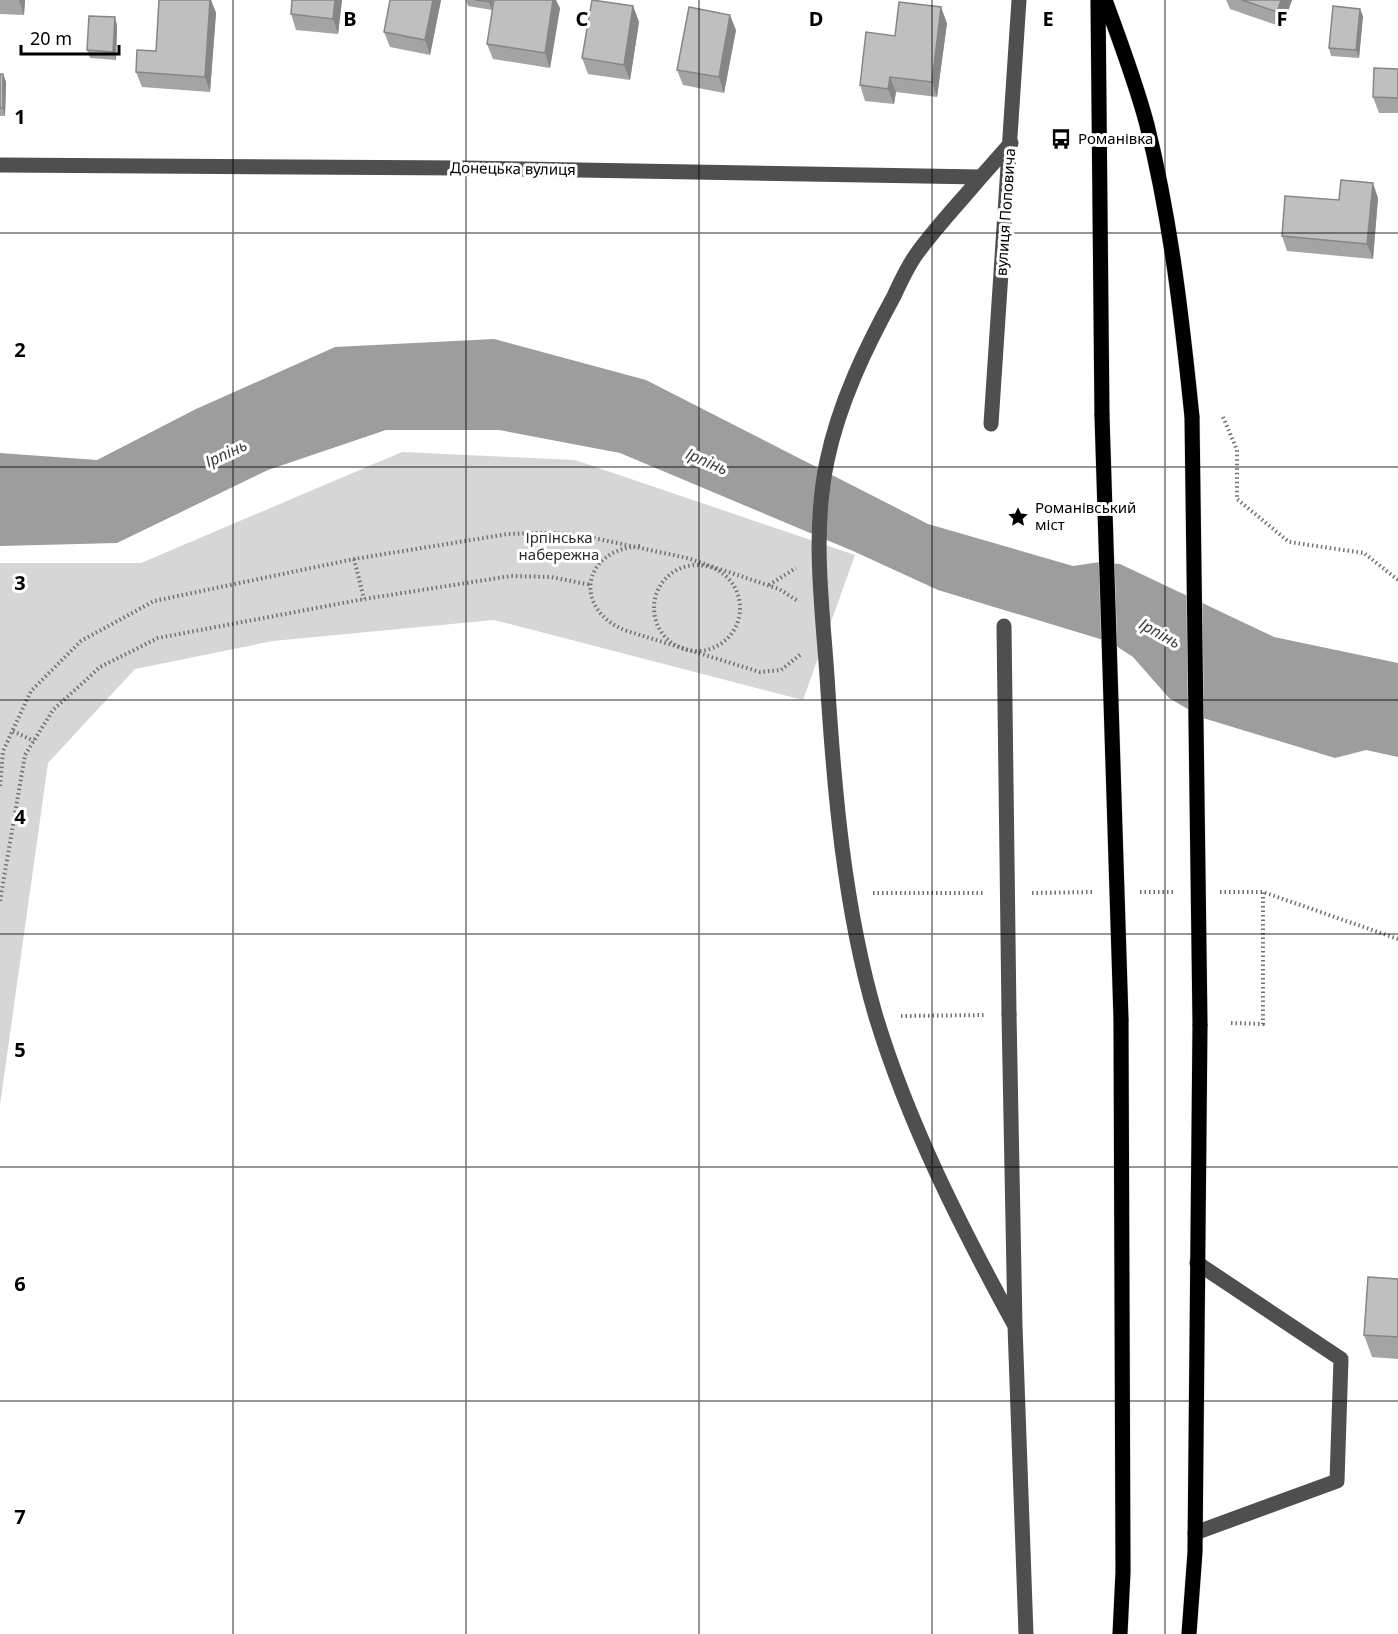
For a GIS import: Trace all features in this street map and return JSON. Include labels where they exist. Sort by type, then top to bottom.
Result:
[{"type":"main road","points":[[1098,0],[1102,416],[1121,1019],[1123,1572],[1120,1634]]},
{"type":"main road","points":[[1105,0],[1146,123],[1162,190],[1182,325],[1192,417],[1200,1024],[1195,1533],[1189,1634]]},
{"type":"street","name":"вулиця Поповича","points":[[991,424],[1019,0]]},
{"type":"street","points":[[1011,143],[916,254],[873,334],[854,378],[827,461],[818,540],[831,745],[841,831],[858,936],[876,1016],[912,1118],[958,1218],[1015,1326]]},
{"type":"street","name":"Донецька вулиця","points":[[0,165],[463,168],[981,177]]},
{"type":"street","points":[[1004,626],[1015,1326],[1026,1634]]},
{"type":"street","points":[[1195,1533],[1337,1481],[1341,1359],[1197,1263]]},
{"type":"path","points":[[1223,417],[1237,450],[1237,499],[1289,542],[1364,553],[1398,580]]},
{"type":"path","points":[[0,786],[3,751],[31,692],[81,641],[154,601],[354,559],[508,534],[575,534],[640,546],[687,558],[784,591],[803,608]]},
{"type":"path","points":[[640,546],[615,550],[603,557],[597,565],[591,585],[595,604],[609,622],[684,649],[760,672],[773,672],[789,666],[805,648]]},
{"type":"path","points":[[354,559],[364,599]]},
{"type":"path","points":[[687,566],[712,567],[722,573],[737,592],[740,604],[736,628],[720,645],[696,651],[684,649],[673,644],[657,625],[654,600],[658,588],[665,578],[687,566]]},
{"type":"path","points":[[0,901],[26,756],[53,710],[100,667],[158,638],[364,599],[512,576],[550,577],[591,585]]},
{"type":"path","points":[[13,731],[34,741]]},
{"type":"path","points":[[1231,1023],[1263,1024],[1263,892]]},
{"type":"path","points":[[876,1016],[1009,1014]]},
{"type":"green space","name":"Ірпінська набережна","points":[[402,452],[575,460],[855,555],[803,700],[494,620],[273,641],[135,669],[48,763],[0,1105],[0,563],[141,563]]},
{"type":"water","name":"Ірпінь","points":[[494,339],[646,380],[928,524],[1073,566],[1100,562],[1120,564],[1274,637],[1398,663],[1398,757],[1366,750],[1335,758],[1203,718],[1169,698],[1133,657],[1110,642],[938,590],[853,551],[620,453],[499,430],[386,430],[268,470],[117,543],[0,546],[0,453],[97,460],[196,409],[335,347]]},
{"type":"building","points":[[159,0],[210,0],[205,77],[136,72],[137,50],[156,51]]},
{"type":"building","points":[[292,0],[335,0],[333,19],[291,14]]},
{"type":"building","points":[[390,0],[433,0],[425,40],[384,32]]},
{"type":"building","points":[[494,0],[553,0],[545,53],[487,44]]},
{"type":"building","points":[[592,0],[633,6],[624,65],[582,58]]},
{"type":"building","points":[[1242,0],[1281,0],[1277,12]]},
{"type":"building","points":[[899,2],[941,7],[932,82],[890,77],[888,89],[860,85],[866,32],[895,36]]},
{"type":"building","points":[[1333,6],[1360,9],[1356,50],[1329,48]]},
{"type":"building","points":[[689,7],[730,15],[719,77],[677,70]]},
{"type":"building","points":[[89,16],[115,17],[113,52],[87,50]]},
{"type":"building","points":[[1374,68],[1398,69],[1398,98],[1373,97]]},
{"type":"building","points":[[0,74],[3,74],[3,108],[0,108]]},
{"type":"building","points":[[1341,180],[1373,183],[1367,244],[1282,236],[1285,196],[1339,200]]},
{"type":"building","points":[[1368,1277],[1398,1279],[1398,1337],[1364,1335]]},
{"type":"place","name":"Романівка","points":[[1061,139]]},
{"type":"place","name":"Романівський міст","points":[[1018,517]]}]
